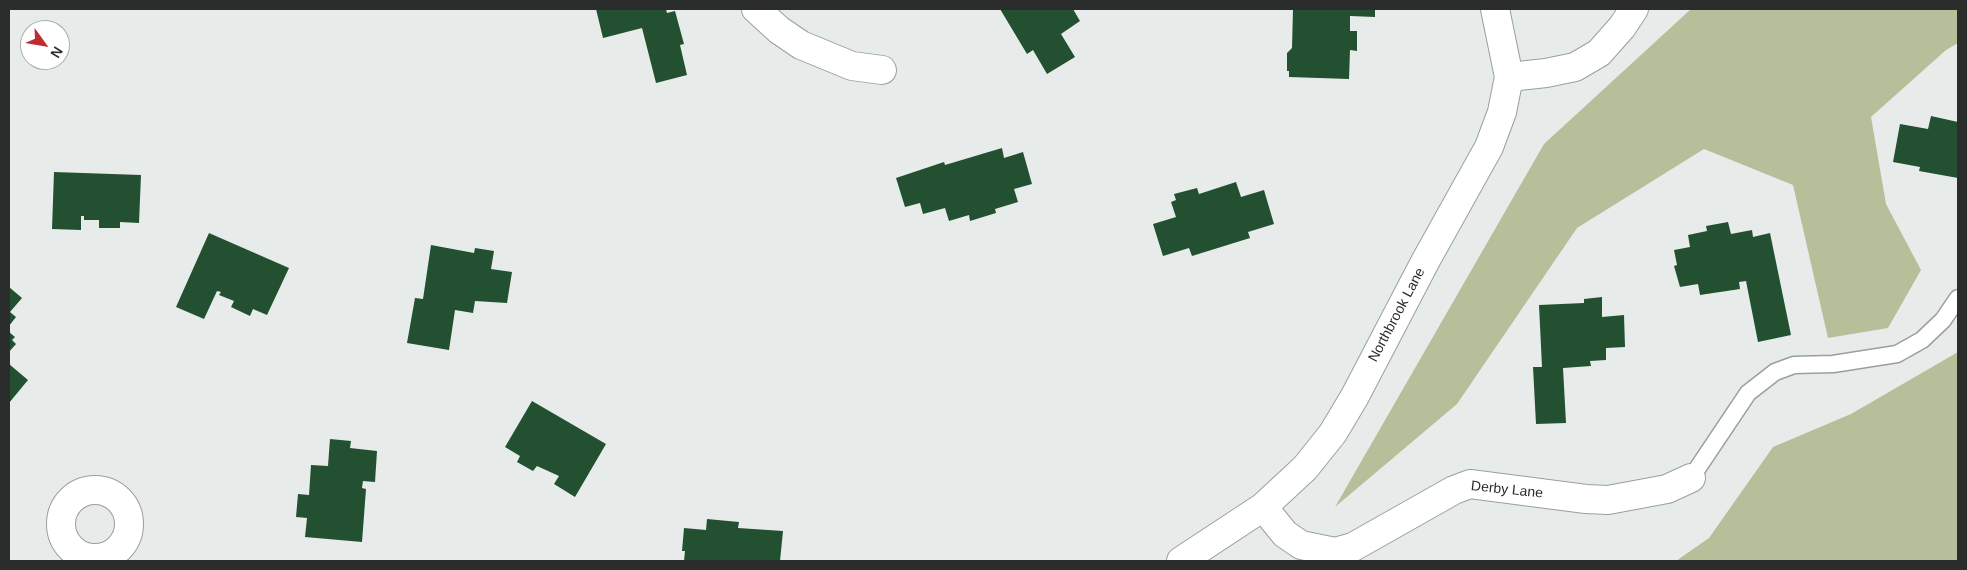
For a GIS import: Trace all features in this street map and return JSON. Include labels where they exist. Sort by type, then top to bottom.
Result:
[{"type":"street","points":[[756,9],[779,30],[801,45],[852,66],[882,70]]},
{"type":"street","name":"Northbrook Lane","points":[[1181,561],[1263,507],[1305,468],[1333,433],[1355,396],[1426,260],[1489,148],[1502,112],[1510,77],[1495,9]]},
{"type":"street","points":[[1510,77],[1546,74],[1575,67],[1599,53],[1622,27],[1634,9]]},
{"type":"street","name":"Derby Lane","points":[[1263,507],[1285,534],[1300,545],[1316,550],[1335,552],[1353,547],[1454,490],[1470,484],[1586,500],[1608,500],[1667,489],[1691,478]]},
{"type":"lane","points":[[1691,478],[1748,393],[1775,372],[1794,365],[1833,364],[1897,354],[1922,340],[1943,320],[1958,298]]},
{"type":"green space","points":[[1691,9],[1958,9],[1958,43],[1946,50],[1871,117],[1886,204],[1921,270],[1888,328],[1828,338],[1793,185],[1704,149],[1577,228],[1457,404],[1335,507],[1544,144]]},
{"type":"green space","points":[[1958,352],[1958,561],[1676,561],[1709,538],[1773,447],[1851,414]]},
{"type":"building","points":[[596,9],[666,9],[667,13],[675,11],[684,44],[680,45],[687,75],[656,83],[642,28],[603,38]]},
{"type":"building","points":[[1000,9],[1073,9],[1080,21],[1061,34],[1075,57],[1047,74],[1033,50],[1027,54]]},
{"type":"building","points":[[1293,9],[1375,9],[1375,17],[1350,16],[1350,31],[1357,31],[1357,51],[1350,50],[1349,79],[1289,77],[1287,53],[1292,48]]},
{"type":"building","points":[[1931,116],[1958,122],[1958,178],[1919,171],[1920,167],[1893,162],[1900,124],[1928,129]]},
{"type":"building","points":[[1002,148],[1004,158],[1023,152],[1032,184],[1014,189],[1018,202],[995,209],[996,213],[970,221],[969,215],[949,221],[945,208],[923,214],[920,203],[905,207],[896,178],[944,162],[945,165]]},
{"type":"building","points":[[54,172],[141,175],[139,223],[120,222],[120,228],[99,228],[99,220],[84,220],[84,216],[81,216],[81,230],[52,229]]},
{"type":"building","points":[[1236,182],[1241,197],[1264,190],[1274,224],[1248,232],[1250,238],[1192,256],[1189,248],[1163,256],[1153,224],[1176,217],[1171,202],[1176,200],[1174,194],[1197,188],[1199,194]]},
{"type":"building","points":[[1728,222],[1731,234],[1752,230],[1753,237],[1770,233],[1791,335],[1758,342],[1746,281],[1739,282],[1740,289],[1700,295],[1698,284],[1680,287],[1674,266],[1677,265],[1674,250],[1690,247],[1688,235],[1707,231],[1706,226]]},
{"type":"building","points":[[209,233],[289,268],[267,315],[253,309],[250,316],[231,307],[234,301],[219,295],[221,292],[217,291],[204,319],[176,307]]},
{"type":"building","points":[[431,245],[474,253],[475,248],[494,251],[491,269],[512,272],[507,303],[475,301],[473,313],[455,310],[449,350],[407,343],[415,298],[423,299]]},
{"type":"building","points":[[9,287],[22,298],[10,312],[16,317],[9,326]]},
{"type":"building","points":[[1602,297],[1602,317],[1624,315],[1625,347],[1606,348],[1606,360],[1590,361],[1591,366],[1563,368],[1566,423],[1536,424],[1533,367],[1542,367],[1539,305],[1584,303],[1584,299]]},
{"type":"building","points":[[9,332],[15,337],[12,340],[16,344],[9,352]]},
{"type":"building","points":[[9,364],[28,380],[9,403]]},
{"type":"building","points":[[532,401],[606,444],[575,497],[554,484],[559,476],[537,466],[533,471],[517,462],[520,456],[505,447]]},
{"type":"building","points":[[330,439],[351,441],[350,448],[377,451],[375,482],[363,481],[362,488],[366,489],[362,542],[305,537],[307,518],[296,517],[298,494],[309,495],[311,465],[328,466]]},
{"type":"building","points":[[707,519],[739,522],[738,528],[783,531],[780,561],[684,561],[685,551],[682,551],[684,528],[706,530]]}]
